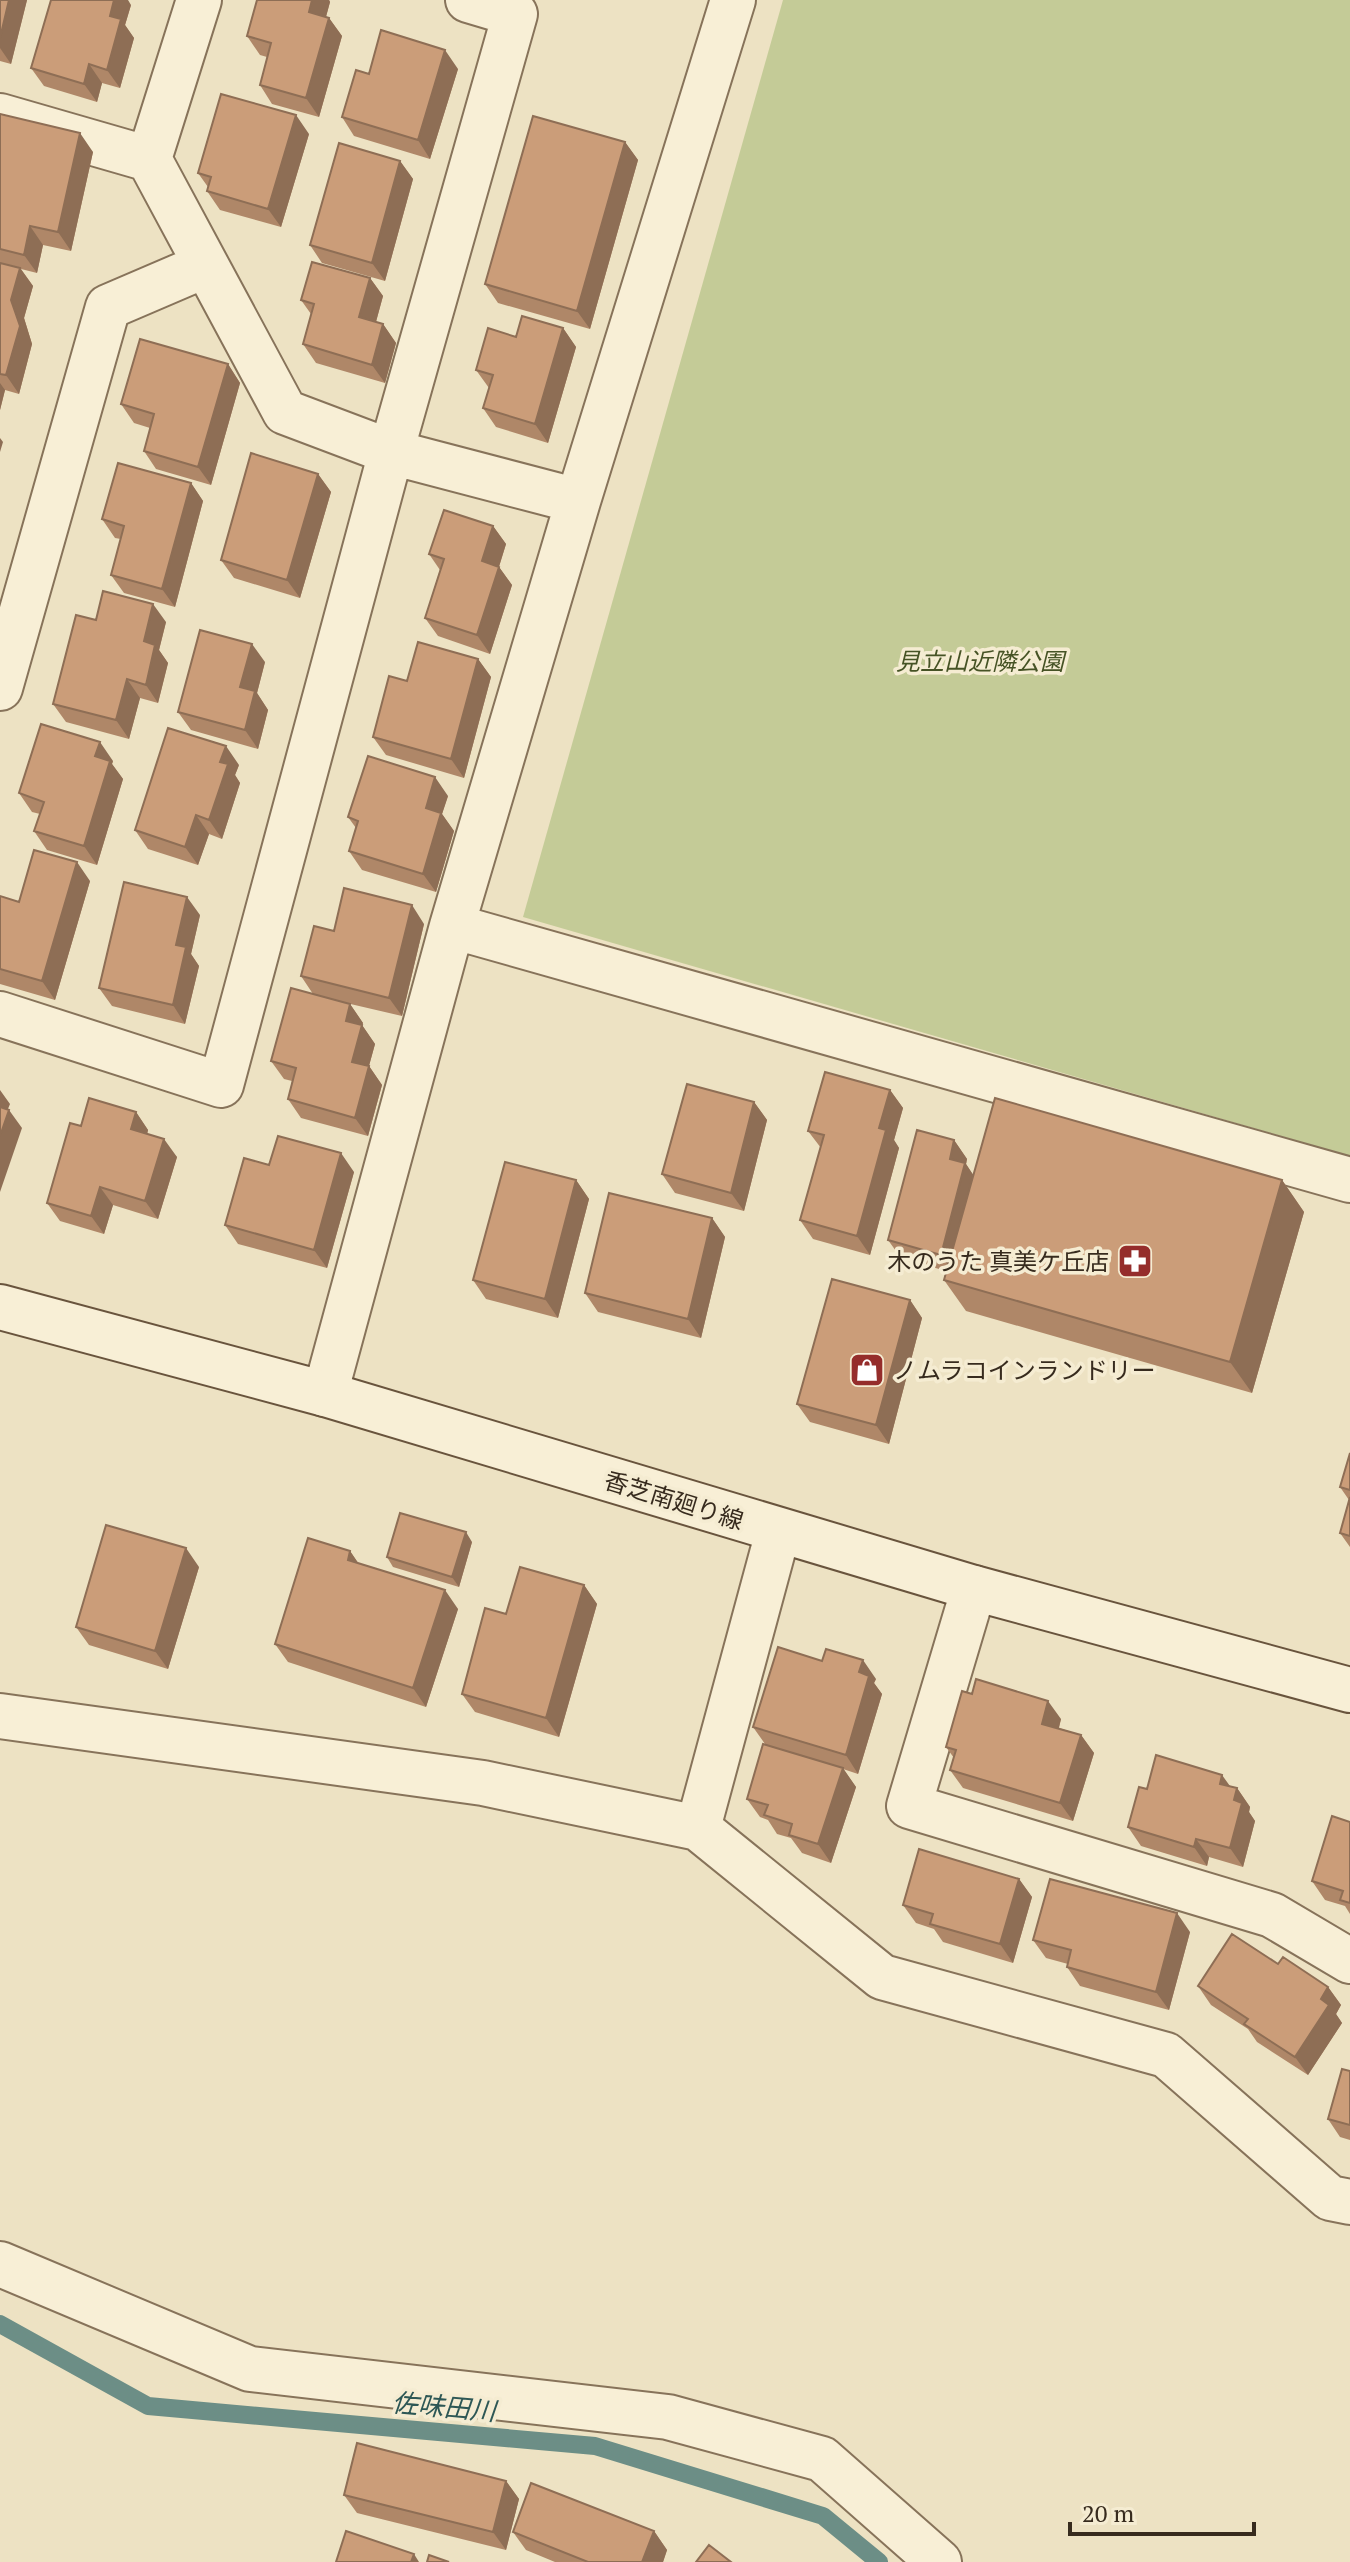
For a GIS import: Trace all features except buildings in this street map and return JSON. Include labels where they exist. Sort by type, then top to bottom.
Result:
[{"type":"street","points":[[149,159],[199,0]]},
{"type":"street","points":[[0,1014],[221,1085],[391,452],[515,14],[468,0]]},
{"type":"street","points":[[325,1394],[452,926],[578,501],[733,0]]},
{"type":"street","points":[[0,116],[149,159],[285,412],[391,452],[578,501]]},
{"type":"street","points":[[0,688],[108,307],[206,265]]},
{"type":"street","points":[[452,926],[1350,1180]]},
{"type":"street","name":"香芝南廻り線","points":[[0,1307],[325,1394],[778,1532],[1350,1690]]},
{"type":"street","points":[[698,1828],[778,1532]]},
{"type":"street","points":[[974,1588],[909,1806],[1272,1915],[1350,1961]]},
{"type":"street","points":[[0,1716],[483,1783],[698,1828],[882,1977],[1166,2055],[1330,2198],[1350,2202]]},
{"type":"street","points":[[0,2264],[250,2369],[668,2417],[822,2459],[939,2562]]},
{"type":"green space","name":"見立山近隣公園","points":[[783,0],[1350,0],[1350,1156],[523,917]]},
{"type":"waterway","name":"佐味田川","points":[[0,2324],[148,2406],[595,2446],[823,2516],[879,2562]]},
{"type":"place","name":"木のうた 真美ケ丘店","points":[[1135,1261]]},
{"type":"place","name":"ノムラコインランドリー","points":[[867,1370]]}]
